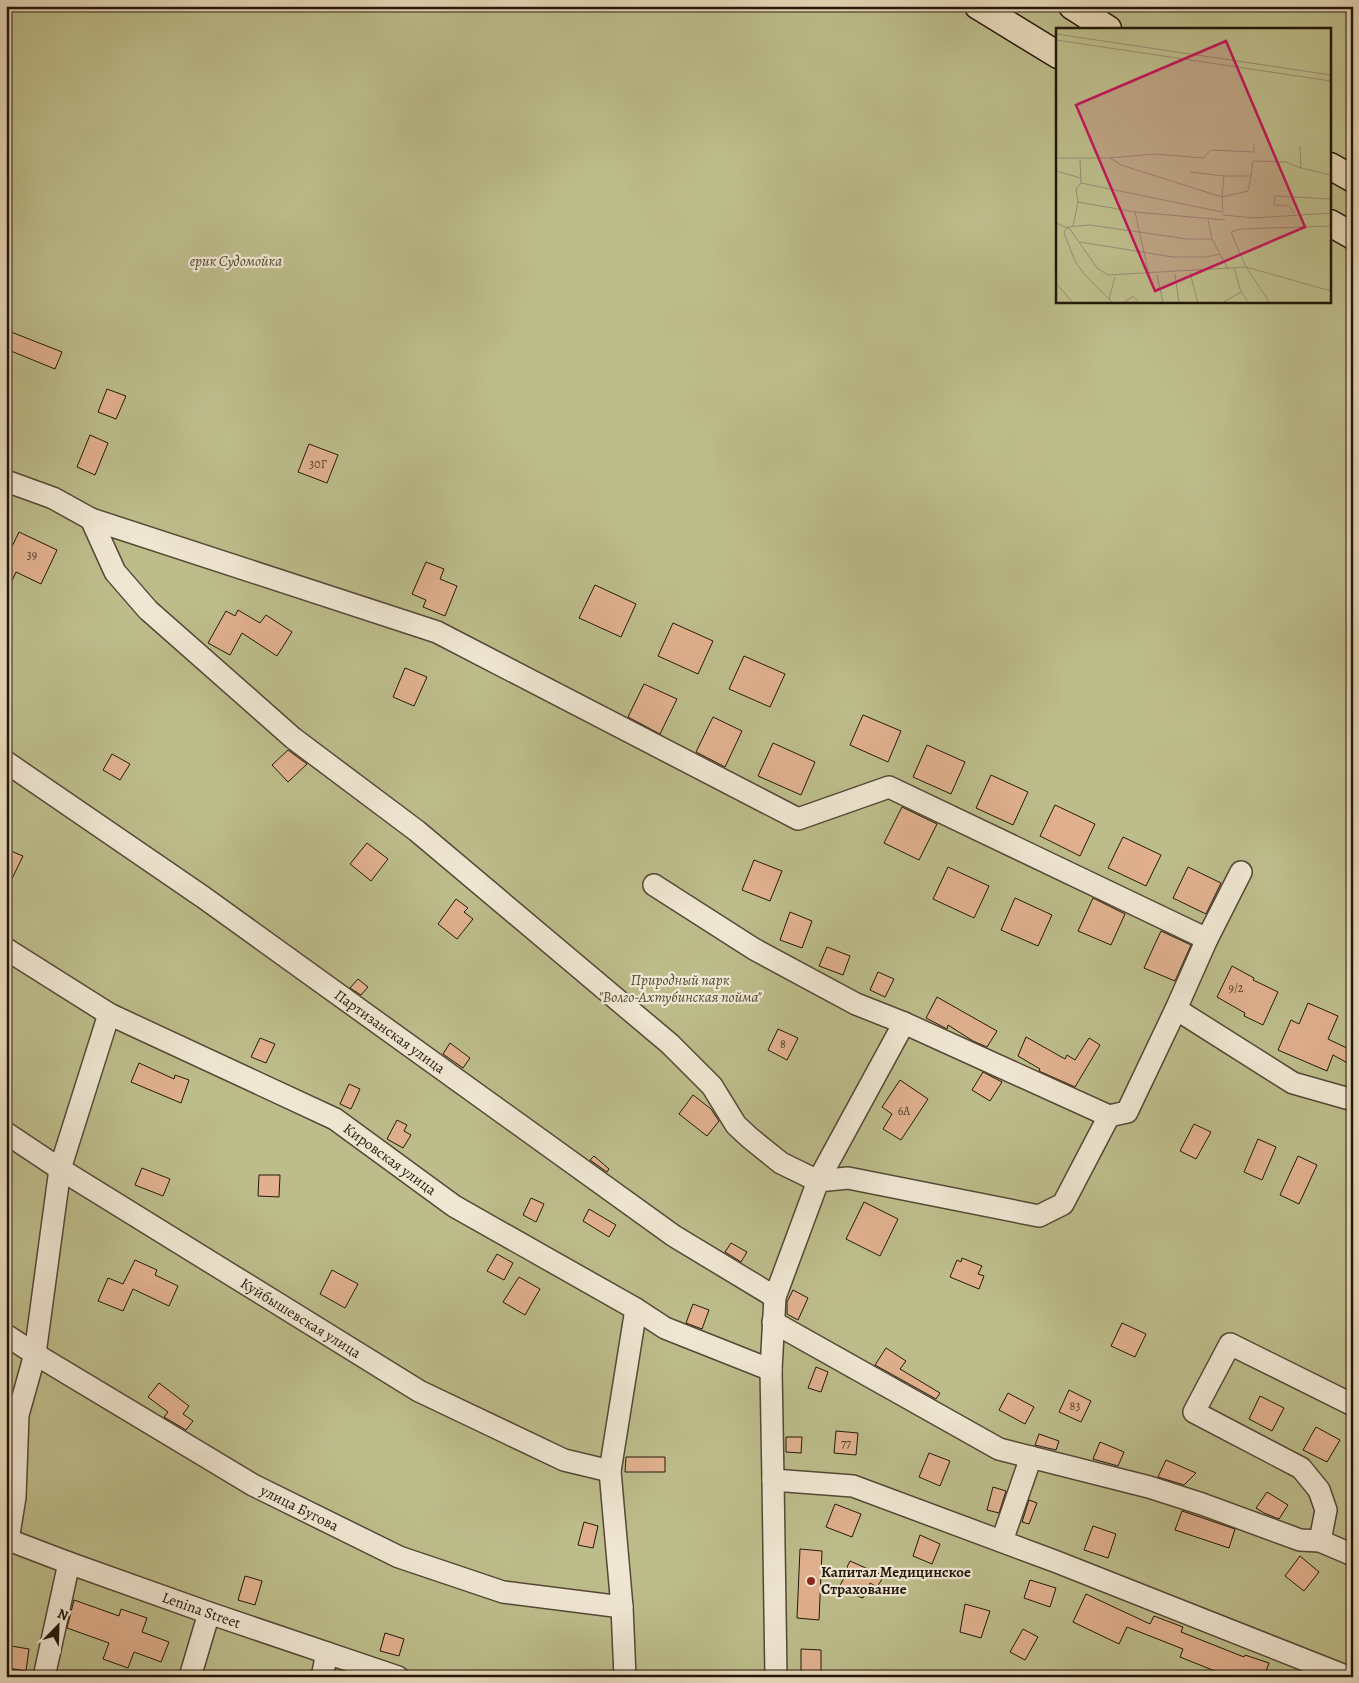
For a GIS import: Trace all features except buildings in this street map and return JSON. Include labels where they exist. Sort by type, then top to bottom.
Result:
[{"type":"main road","points":[[978,6],[1056,54]]},
{"type":"main road","points":[[1072,6],[1106,28]]},
{"type":"main road","points":[[1332,167],[1353,179]]},
{"type":"main road","points":[[1332,223],[1353,236]]},
{"type":"street","points":[[6,481],[53,498],[91,519],[437,632],[798,820],[888,787],[1207,939]]},
{"type":"street","points":[[91,519],[115,572],[148,610],[293,738],[417,831],[670,1044],[712,1086],[736,1125],[781,1163],[818,1181],[848,1178],[1039,1216],[1063,1204],[1108,1116]]},
{"type":"street","name":"Партизанская улица","points":[[6,762],[203,897],[674,1236],[774,1297]]},
{"type":"street","points":[[654,885],[754,949],[856,1004],[904,1023],[1108,1116],[1127,1112],[1207,939],[1241,872]]},
{"type":"street","name":"Кировская улица","points":[[6,949],[109,1014],[335,1119],[454,1206],[636,1309],[665,1328],[771,1370]]},
{"type":"street","points":[[1176,1009],[1293,1083],[1353,1100]]},
{"type":"street","points":[[7,1540],[15,1497],[18,1415],[35,1354],[60,1169],[109,1014]]},
{"type":"street","points":[[776,1677],[771,1370],[774,1297],[818,1181],[904,1023]]},
{"type":"street","name":"Куйбышевская улица","points":[[6,1133],[60,1169],[419,1391],[564,1460],[610,1471]]},
{"type":"street","points":[[625,1677],[622,1607],[610,1471],[636,1309]]},
{"type":"street","points":[[773,1322],[999,1449],[1149,1487],[1202,1504],[1300,1540],[1320,1541],[1353,1555]]},
{"type":"street","name":"улица Бугова","points":[[6,1335],[253,1485],[399,1557],[503,1592],[622,1607]]},
{"type":"street","points":[[1320,1541],[1326,1510],[1319,1490],[1301,1468],[1194,1412],[1230,1344],[1353,1405]]},
{"type":"street","points":[[1002,1541],[1031,1457]]},
{"type":"street","points":[[773,1480],[853,1486],[1002,1541],[1348,1677]]},
{"type":"street","name":"Lenina Street","points":[[7,1540],[209,1614],[398,1677]]},
{"type":"street","points":[[44,1677],[69,1564]]},
{"type":"street","points":[[190,1677],[209,1614]]},
{"type":"street","points":[[322,1677],[328,1653]]},
{"type":"green space","name":"Природный парк \"Волго-Ахтубинская пойма\"","points":[[6,6],[1353,6],[1353,1677],[6,1677]]},
{"type":"place","name":"Капитал Медицинское Страхование","points":[[811,1581]]},
{"type":"park label","name":"ерик Судомойка","points":[[236,261]]}]
